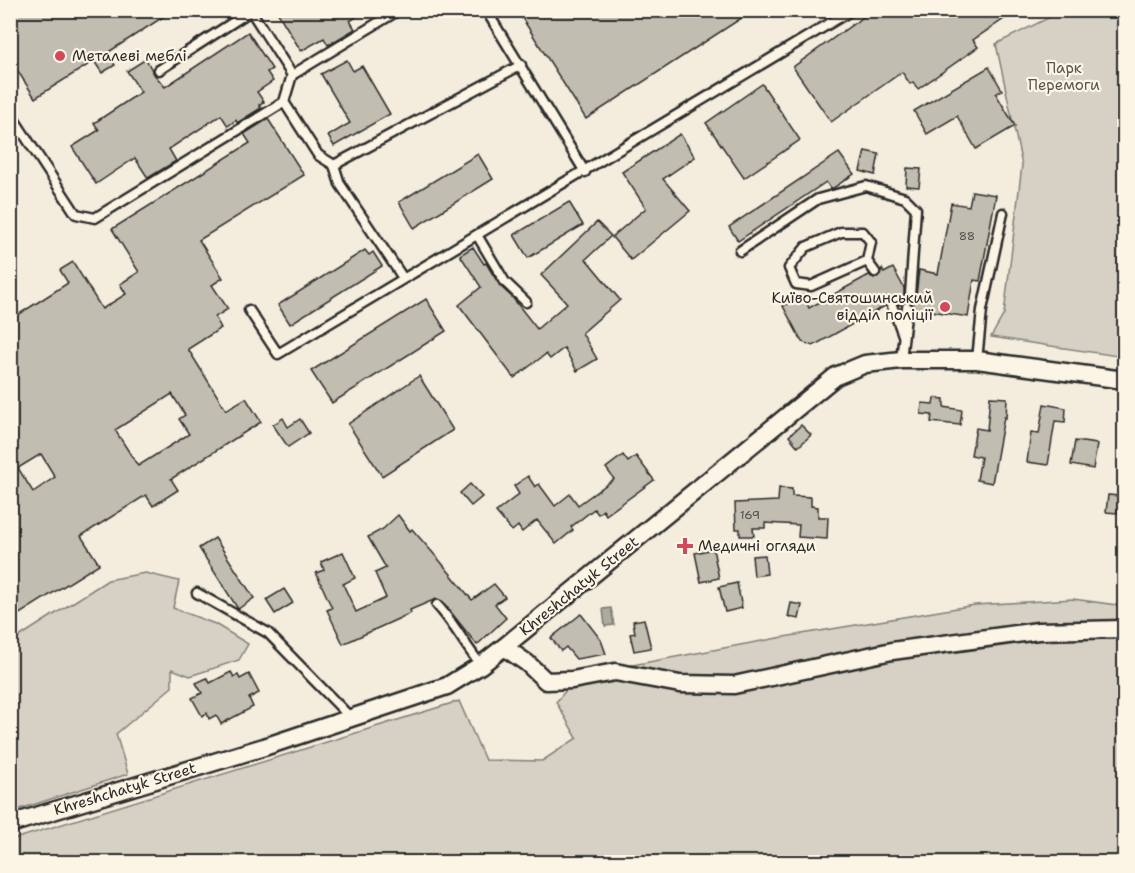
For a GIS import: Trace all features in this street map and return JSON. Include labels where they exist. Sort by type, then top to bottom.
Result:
[{"type":"street","name":"Khreshchatyk Street","points":[[10,824],[264,747],[447,686],[481,665],[504,647],[836,376],[865,364],[901,360],[977,360],[1125,380]]},
{"type":"street","points":[[504,647],[528,663],[546,681],[572,680],[615,672],[680,684],[734,685],[903,649],[1038,631],[1125,629]]},
{"type":"lane","points":[[10,113],[76,214],[95,218],[284,102],[292,75],[399,10]]},
{"type":"lane","points":[[486,10],[585,172]]},
{"type":"lane","points":[[249,310],[278,354],[852,10]]},
{"type":"lane","points":[[159,70],[252,11],[292,75]]},
{"type":"lane","points":[[333,165],[520,65]]},
{"type":"lane","points":[[284,102],[318,155],[333,165],[340,184],[403,279]]},
{"type":"lane","points":[[740,251],[818,198],[866,186],[905,198],[916,209],[910,295]]},
{"type":"lane","points":[[977,360],[982,310],[1003,213]]},
{"type":"lane","points":[[867,261],[811,286],[796,284],[789,268],[806,247],[841,232],[863,231],[871,242],[867,261],[875,272]]},
{"type":"lane","points":[[477,235],[505,282],[526,302]]},
{"type":"lane","points":[[891,303],[904,338]]},
{"type":"lane","points":[[901,360],[907,307]]},
{"type":"lane","points":[[197,593],[268,633],[351,718]]},
{"type":"lane","points":[[437,604],[451,620],[481,665]]},
{"type":"green space","name":"Парк Перемоги","points":[[1062,11],[1124,11],[1124,357],[991,337],[1004,314],[1022,165],[996,44]]},
{"type":"green space","points":[[145,573],[179,581],[173,608],[215,624],[248,644],[239,660],[190,676],[172,669],[172,687],[116,734],[128,774],[11,812],[11,642],[108,580]]},
{"type":"green space","points":[[1073,599],[1124,606],[1124,862],[11,862],[11,840],[459,701],[485,760],[542,761],[577,738],[556,702],[579,675],[975,605]]},
{"type":"shaded area","points":[[611,608],[614,625],[605,626],[603,609]]},
{"type":"building","name":"Металеві меблі","points":[[10,10],[174,10],[107,53],[115,65],[102,73],[94,61],[35,98],[10,59]]},
{"type":"building","points":[[276,10],[367,10],[350,21],[355,29],[328,45],[324,38],[301,51]]},
{"type":"building","points":[[517,10],[754,10],[586,119]]},
{"type":"building","points":[[873,10],[1002,10],[1007,17],[973,40],[978,47],[918,89],[913,82],[910,84],[902,72],[831,122],[793,67]]},
{"type":"building","points":[[248,32],[272,69],[267,72],[273,81],[257,92],[264,102],[259,105],[261,108],[228,126],[221,115],[169,149],[176,161],[148,178],[135,158],[96,184],[72,147],[99,130],[94,123],[141,92],[127,71],[146,59],[154,74],[165,87]]},
{"type":"building","points":[[347,60],[353,71],[362,66],[390,114],[334,146],[328,136],[350,123],[321,74]]},
{"type":"building","points":[[989,67],[1002,90],[996,94],[1015,126],[976,149],[957,116],[927,134],[914,111]]},
{"type":"building","points":[[762,84],[800,140],[744,178],[706,123]]},
{"type":"building","points":[[268,119],[304,175],[199,240],[223,278],[212,285],[228,309],[215,317],[221,328],[188,349],[226,410],[246,398],[261,422],[171,479],[178,490],[153,506],[146,495],[81,536],[99,564],[10,620],[10,506],[17,502],[10,492],[10,320],[68,283],[60,270],[73,262],[102,309],[126,294],[120,284],[139,272],[112,229],[250,143],[244,134]],"holes":[[[172,394],[185,415],[179,419],[189,434],[138,466],[115,430]],[[41,454],[55,477],[33,492],[18,468]]]},
{"type":"building","points":[[680,134],[695,157],[663,179],[690,211],[631,260],[612,237],[646,208],[622,172]]},
{"type":"building","points":[[865,151],[879,154],[875,175],[860,171]]},
{"type":"building","points":[[839,153],[854,174],[831,189],[826,182],[738,241],[729,227]]},
{"type":"building","points":[[478,154],[493,179],[414,228],[399,202]]},
{"type":"building","points":[[907,168],[921,169],[919,187],[906,186]]},
{"type":"building","points":[[972,191],[996,195],[980,281],[974,280],[968,317],[913,308],[909,301],[913,304],[916,296],[919,270],[938,274],[951,203],[969,206]]},
{"type":"building","points":[[569,202],[583,225],[528,258],[514,235]]},
{"type":"building","points":[[597,222],[611,236],[586,259],[620,300],[582,333],[597,359],[577,371],[564,348],[550,359],[546,354],[514,378],[459,305],[481,287],[460,255],[473,247],[500,286],[512,297],[537,329],[567,303],[541,275]]},
{"type":"building","points":[[365,250],[369,255],[373,252],[382,266],[290,324],[278,305]]},
{"type":"building","points":[[893,268],[904,288],[904,297],[907,301],[899,305],[895,298],[888,297],[885,306],[813,346],[802,342],[783,306],[803,295],[809,308],[869,275],[873,278],[878,277],[882,269],[884,273]]},
{"type":"building","points":[[426,299],[446,331],[332,403],[311,371]]},
{"type":"building","points":[[419,376],[453,430],[382,476],[348,424]]},
{"type":"building","points":[[990,397],[1007,398],[1006,418],[1004,417],[992,483],[977,480],[981,457],[971,455],[976,428],[987,430]]},
{"type":"building","points":[[934,398],[944,399],[944,407],[962,410],[960,425],[931,422],[932,415],[921,414],[922,403],[933,404]]},
{"type":"building","points":[[1044,404],[1066,408],[1065,422],[1055,421],[1048,465],[1027,462],[1031,433],[1039,434]]},
{"type":"building","points":[[283,418],[288,427],[300,419],[309,433],[288,447],[273,425]]},
{"type":"building","points":[[801,425],[811,435],[798,447],[789,436]]},
{"type":"building","points":[[1075,441],[1097,444],[1093,469],[1071,465]]},
{"type":"building","points":[[623,455],[628,462],[636,456],[654,480],[606,515],[603,510],[598,514],[594,509],[571,527],[573,530],[556,544],[537,520],[522,532],[518,526],[512,531],[496,512],[519,494],[514,486],[528,476],[535,487],[539,484],[555,506],[570,494],[578,505],[614,479],[606,468]]},
{"type":"building","points":[[470,484],[482,497],[471,506],[460,493]]},
{"type":"building","points":[[779,488],[792,489],[792,496],[811,497],[811,506],[818,507],[818,517],[828,517],[827,539],[798,537],[799,525],[765,523],[765,528],[753,528],[754,536],[740,536],[740,529],[736,529],[735,503],[778,501]]},
{"type":"building","points":[[1108,495],[1119,496],[1117,513],[1106,512]]},
{"type":"building","points":[[398,515],[472,600],[494,584],[505,597],[495,604],[506,618],[477,645],[442,601],[436,599],[343,644],[327,610],[332,608],[316,573],[324,570],[321,562],[343,552],[355,578],[343,584],[356,612],[386,598],[375,573],[386,568],[368,537],[383,529]]},
{"type":"building","points":[[215,538],[254,598],[238,609],[199,548]]},
{"type":"building","points":[[713,549],[719,578],[701,582],[695,553]]},
{"type":"building","points":[[765,555],[767,574],[754,576],[752,556]]},
{"type":"building","points":[[737,583],[742,608],[725,612],[719,587]]},
{"type":"building","points":[[284,589],[293,603],[275,614],[266,600]]},
{"type":"building","points":[[791,603],[802,605],[799,619],[788,617]]},
{"type":"building","points":[[581,614],[601,640],[606,654],[576,659],[566,647],[561,651],[551,638]]},
{"type":"building","points":[[644,619],[651,648],[634,651],[630,634],[635,633],[633,621]]},
{"type":"building","points":[[231,672],[234,677],[238,675],[240,679],[249,674],[259,693],[249,698],[253,707],[221,724],[216,715],[209,719],[207,713],[202,716],[192,698],[202,693],[196,683],[207,678],[210,683]]},
{"type":"place","name":"Металеві меблі","points":[[60,56]]},
{"type":"place","name":"Київо-Святошинський відділ поліції","points":[[945,307]]},
{"type":"place","name":"Медичні огляди","points":[[685,546]]}]
